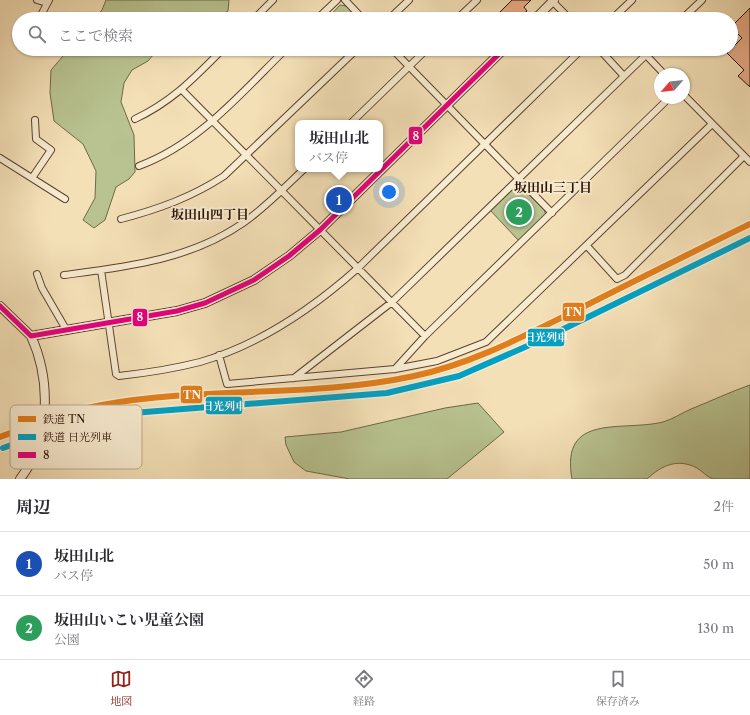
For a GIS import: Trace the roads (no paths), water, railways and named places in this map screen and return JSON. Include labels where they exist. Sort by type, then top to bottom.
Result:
[{"type":"street","points":[[37,0],[48,2],[43,12]]},
{"type":"street","points":[[261,12],[273,0]]},
{"type":"street","points":[[324,12],[337,0]]},
{"type":"street","points":[[345,0],[356,12]]},
{"type":"street","points":[[396,12],[409,0]]},
{"type":"street","points":[[465,12],[477,0]]},
{"type":"street","points":[[542,12],[553,0],[564,12]]},
{"type":"street","points":[[619,12],[632,0]]},
{"type":"street","points":[[689,12],[702,0]]},
{"type":"street","points":[[135,119],[160,107],[182,90],[216,56]]},
{"type":"street","points":[[139,166],[160,158],[181,146],[212,121],[279,56]]},
{"type":"street","points":[[121,219],[162,208],[201,190],[224,176],[350,56]]},
{"type":"street","points":[[399,56],[552,213]]},
{"type":"street","points":[[354,120],[420,56]]},
{"type":"street","points":[[383,168],[497,56]]},
{"type":"street","points":[[101,270],[116,374],[119,376],[179,367],[219,355],[260,337],[292,320],[340,285],[575,56]]},
{"type":"street","points":[[605,56],[623,75]]},
{"type":"street","points":[[294,378],[392,302],[519,179],[623,75],[645,56]]},
{"type":"street","points":[[647,56],[658,68]]},
{"type":"street","points":[[182,90],[425,336]]},
{"type":"street","points":[[690,101],[750,162]]},
{"type":"street","points":[[395,369],[425,336],[663,104]]},
{"type":"street","points":[[32,178],[51,150],[36,139],[34,120]]},
{"type":"street","points":[[219,355],[228,384],[395,369],[437,361],[486,342],[712,124]]},
{"type":"street","points":[[587,246],[617,279],[625,275],[744,156]]},
{"type":"street","points":[[0,158],[65,199]]},
{"type":"street","points":[[64,275],[150,262],[176,255],[200,246],[223,236],[242,224],[282,191],[301,172]]},
{"type":"street","points":[[31,336],[177,311],[205,303],[225,294],[273,268],[320,230],[378,172]]},
{"type":"street","points":[[38,274],[42,288],[67,330]]},
{"type":"street","points":[[0,306],[31,336],[41,363],[44,380],[45,405]]},
{"type":"street","points":[[20,479],[28,469]]},
{"type":"rail line","name":"TN","points":[[102,405],[141,399],[219,393],[337,387],[376,383],[436,371],[498,348],[750,224]]},
{"type":"rail line","name":"日光列車","points":[[142,412],[387,393],[459,376],[541,340],[750,238]]},
{"type":"rail line","name":"TN","points":[[0,437],[10,433]]},
{"type":"rail line","name":"日光列車","points":[[3,448],[10,445]]},
{"type":"place","name":"坂田山北","points":[[339,200]]},
{"type":"place","name":"坂田山いこい児童公園","points":[[519,212]]},
{"type":"district","name":"坂田山三丁目","points":[[553,187]]},
{"type":"district","name":"坂田山四丁目","points":[[210,214]]}]
